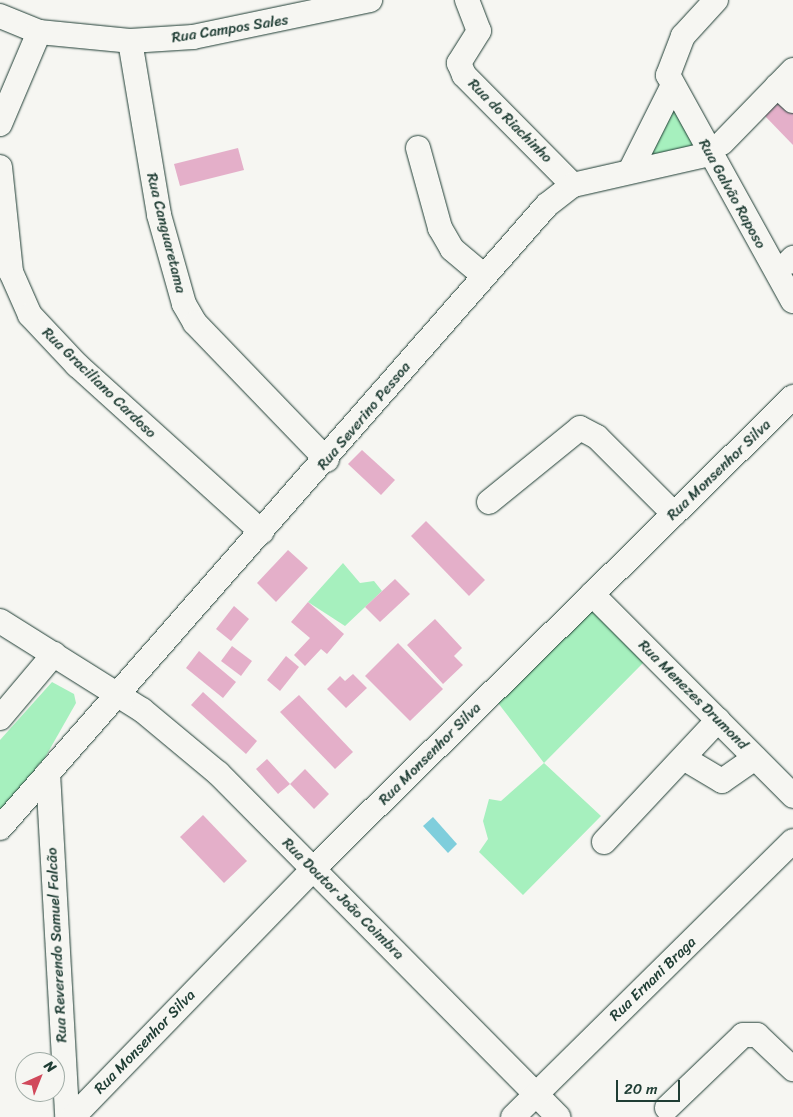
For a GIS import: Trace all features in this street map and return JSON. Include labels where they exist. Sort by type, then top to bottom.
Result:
[{"type":"street","name":"Rua Campos Sales","points":[[0,16],[39,32],[130,41],[193,38],[370,0]]},
{"type":"street","name":"Rua do Riachinho","points":[[467,0],[479,31],[459,63],[464,75],[573,185]]},
{"type":"street","points":[[630,171],[673,85],[668,75],[683,36],[716,0]]},
{"type":"street","points":[[0,124],[39,32]]},
{"type":"street","name":"Rua Canguaretama","points":[[130,41],[159,215],[184,304],[195,323],[327,460]]},
{"type":"street","name":"Rua Galvão Raposo","points":[[673,85],[716,148],[793,301]]},
{"type":"street","points":[[716,148],[788,86]]},
{"type":"street","points":[[418,148],[440,228],[452,249],[483,275]]},
{"type":"street","name":"Rua Severino Pessoa","points":[[0,828],[116,693],[327,460],[525,226],[573,185],[716,148]]},
{"type":"street","name":"Rua Graciliano Cardoso","points":[[0,167],[2,245],[20,296],[46,334],[262,532]]},
{"type":"street","name":"Rua Monsenhor Silva","points":[[73,1117],[314,868],[793,397]]},
{"type":"street","points":[[489,502],[568,433],[580,428],[597,437],[674,514]]},
{"type":"street","name":"Rua Menezes Drumond","points":[[592,594],[793,796]]},
{"type":"street","name":"Rua Doutor João Coimbra","points":[[0,621],[116,693],[218,774],[314,868],[559,1117]]},
{"type":"street","points":[[0,718],[54,654]]},
{"type":"street","points":[[604,842],[685,759],[718,720]]},
{"type":"street","points":[[685,759],[722,781],[755,758]]},
{"type":"street","name":"Rua Reverendo Samuel Falcão","points":[[48,773],[67,1117]]},
{"type":"street","name":"Rua Ernani Braga","points":[[513,1117],[793,841]]},
{"type":"street","points":[[667,1108],[743,1035],[757,1035],[793,1070]]},
{"type":"green space","points":[[674,100],[702,150],[640,162]]},
{"type":"green space","points":[[343,563],[360,583],[374,581],[382,591],[345,626],[308,602]]},
{"type":"green space","points":[[594,608],[644,662],[544,763],[495,699]]},
{"type":"green space","points":[[52,682],[74,694],[76,703],[38,770],[0,810],[0,740]]},
{"type":"green space","points":[[544,763],[601,816],[523,895],[479,852],[488,839],[483,821],[489,799],[501,801]]},
{"type":"water","points":[[433,817],[457,844],[448,853],[423,826]]},
{"type":"building","points":[[784,95],[793,105],[793,145],[764,115]]},
{"type":"building","points":[[238,148],[244,170],[180,186],[174,164]]},
{"type":"building","points":[[362,450],[395,480],[381,495],[348,464]]},
{"type":"building","points":[[426,521],[485,580],[469,596],[411,536]]},
{"type":"building","points":[[288,550],[308,568],[276,602],[257,583]]},
{"type":"building","points":[[395,579],[410,594],[380,622],[365,607]]},
{"type":"building","points":[[308,602],[344,634],[327,654],[321,649],[305,666],[294,655],[310,638],[291,622]]},
{"type":"building","points":[[234,606],[249,619],[231,641],[216,629]]},
{"type":"building","points":[[435,619],[462,648],[454,656],[463,665],[443,684],[407,645]]},
{"type":"building","points":[[398,643],[443,689],[410,721],[365,676]]},
{"type":"building","points":[[232,646],[252,661],[241,676],[221,661]]},
{"type":"building","points":[[199,651],[236,682],[223,698],[186,668]]},
{"type":"building","points":[[286,656],[299,667],[280,691],[267,680]]},
{"type":"building","points":[[353,674],[367,688],[346,708],[327,689],[340,676],[345,681]]},
{"type":"building","points":[[203,692],[257,741],[246,754],[191,705]]},
{"type":"building","points":[[299,695],[353,752],[335,769],[280,712]]},
{"type":"building","points":[[267,759],[290,784],[278,794],[256,769]]},
{"type":"building","points":[[305,769],[329,794],[314,809],[290,784]]},
{"type":"building","points":[[203,815],[247,861],[224,883],[180,837]]}]
